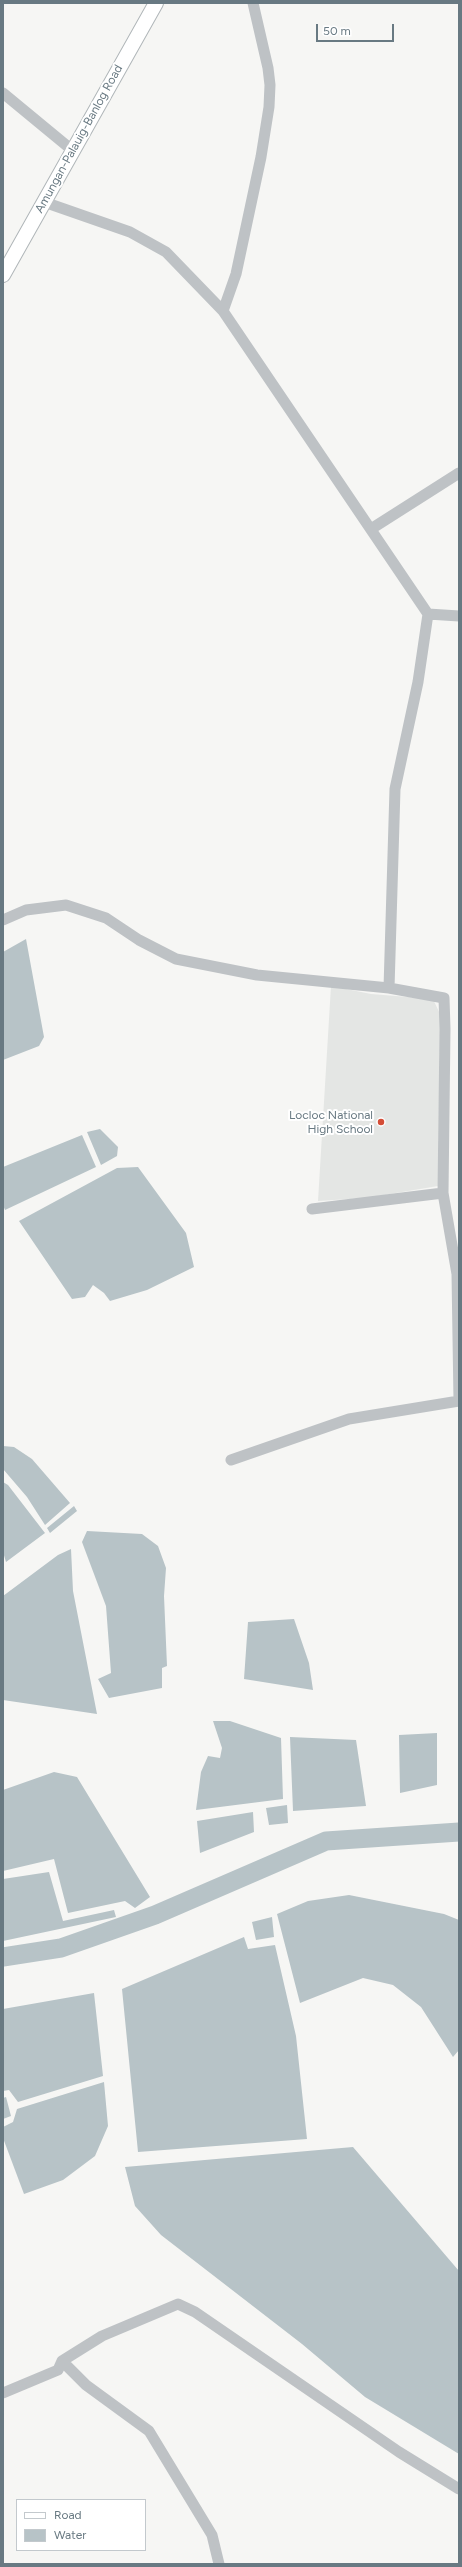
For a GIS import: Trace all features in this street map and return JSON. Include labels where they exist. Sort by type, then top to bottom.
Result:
[{"type":"main road","name":"Amungan-Palauig-Banlog Road","points":[[3,275],[156,3]]},
{"type":"street","points":[[223,311],[236,274],[261,157],[269,108],[270,85],[268,68],[253,3]]},
{"type":"street","points":[[3,93],[72,150]]},
{"type":"street","points":[[44,202],[130,232],[166,252],[223,311],[428,614],[418,682],[395,788],[389,988]]},
{"type":"street","points":[[371,529],[459,474]]},
{"type":"street","points":[[428,614],[459,616]]},
{"type":"street","points":[[3,920],[26,910],[66,905],[106,918],[139,940],[176,959],[257,974],[389,988],[444,998],[443,1193],[457,1274],[459,1361],[458,1401],[349,1419],[231,1460]]},
{"type":"street","points":[[312,1209],[443,1193]]},
{"type":"street","points":[[3,2394],[58,2370],[62,2361],[102,2336],[178,2304],[195,2312],[399,2452],[459,2489]]},
{"type":"street","points":[[62,2361],[86,2385],[148,2430],[212,2534],[219,2564]]},
{"type":"shaded area","name":"Locloc National High School","points":[[331,986],[371,994],[433,999],[440,1014],[438,1186],[366,1198],[318,1201]]},
{"type":"water","points":[[26,939],[44,1037],[39,1046],[3,1060],[3,952]]},
{"type":"water","points":[[100,1129],[118,1147],[117,1156],[101,1165],[87,1132]]},
{"type":"water","points":[[82,1135],[96,1167],[5,1210],[3,1205],[3,1167]]},
{"type":"water","points":[[138,1167],[186,1233],[194,1267],[147,1290],[110,1301],[104,1293],[93,1285],[85,1297],[72,1299],[19,1221],[117,1168]]},
{"type":"water","points":[[3,1446],[14,1447],[32,1459],[70,1503],[45,1525],[27,1497],[3,1469]]},
{"type":"water","points":[[3,1482],[8,1485],[45,1533],[6,1562],[3,1552]]},
{"type":"water","points":[[74,1506],[77,1511],[50,1533],[47,1528]]},
{"type":"water","points":[[87,1531],[142,1534],[158,1546],[166,1568],[164,1596],[167,1666],[162,1668],[162,1688],[109,1698],[98,1679],[111,1673],[106,1606],[82,1542]]},
{"type":"water","points":[[71,1549],[73,1591],[97,1714],[3,1700],[3,1596],[58,1555]]},
{"type":"water","points":[[294,1619],[309,1663],[313,1690],[244,1679],[248,1622]]},
{"type":"water","points":[[213,1721],[230,1721],[281,1738],[283,1799],[196,1810],[201,1772],[208,1756],[220,1758],[222,1748]]},
{"type":"water","points":[[437,1733],[437,1785],[400,1793],[399,1735]]},
{"type":"water","points":[[290,1737],[356,1740],[366,1806],[293,1811]]},
{"type":"water","points":[[54,1772],[77,1777],[150,1897],[135,1908],[125,1901],[68,1913],[54,1859],[3,1871],[3,1790]]},
{"type":"water","points":[[287,1805],[288,1823],[269,1825],[266,1808]]},
{"type":"water","points":[[253,1812],[254,1832],[200,1853],[197,1821]]},
{"type":"water","points":[[49,1872],[63,1921],[114,1910],[116,1917],[3,1941],[3,1879]]},
{"type":"water","points":[[349,1895],[444,1914],[459,1920],[459,2050],[453,2057],[421,2007],[393,1985],[363,1978],[300,2003],[277,1914],[308,1901]]},
{"type":"water","points":[[272,1917],[274,1937],[256,1940],[252,1922]]},
{"type":"water","points":[[244,1937],[248,1949],[275,1945],[296,2036],[307,2139],[138,2152],[122,1989]]},
{"type":"water","points":[[94,1993],[103,2076],[18,2102],[9,2090],[3,2091],[3,2009]]},
{"type":"water","points":[[104,2082],[108,2126],[95,2156],[63,2180],[24,2194],[3,2138],[3,2127],[13,2122],[17,2109]]},
{"type":"water","points":[[6,2097],[11,2116],[3,2119],[3,2098]]},
{"type":"water","points":[[353,2147],[459,2271],[459,2454],[365,2397],[302,2344],[161,2235],[135,2206],[125,2167]]},
{"type":"waterway","points":[[3,1957],[61,1948],[155,1915],[326,1841],[459,1832]]},
{"type":"place","name":"Locloc National High School","points":[[381,1122]]}]
